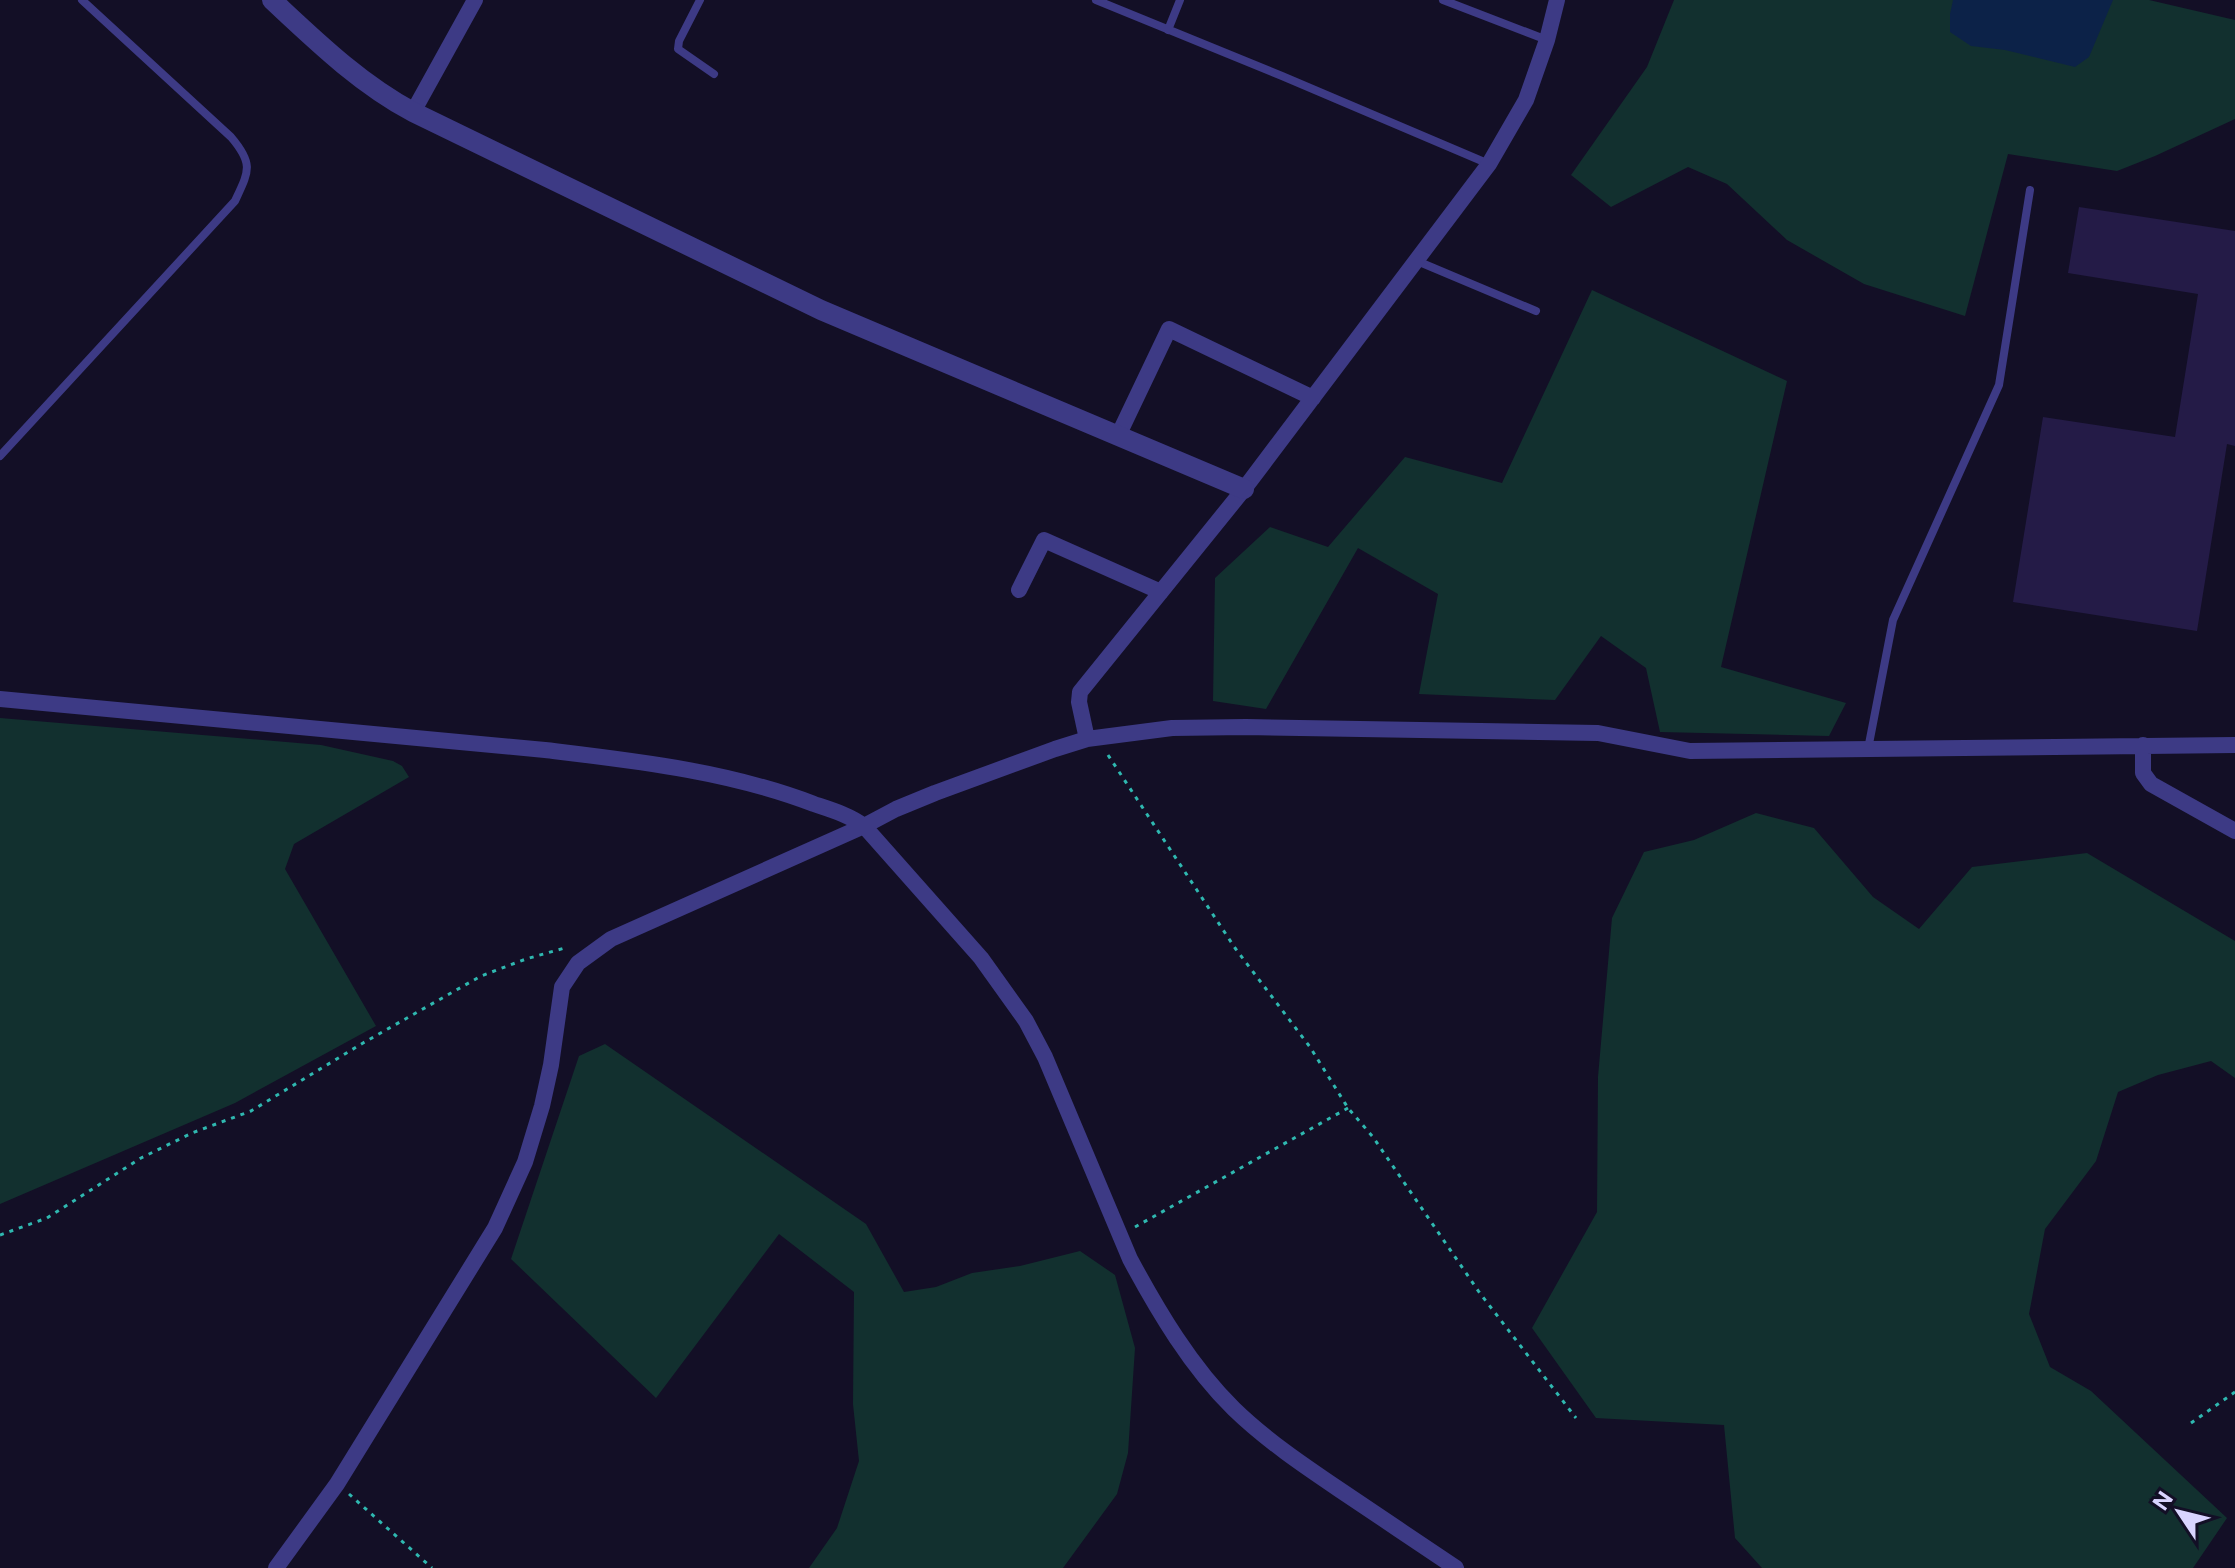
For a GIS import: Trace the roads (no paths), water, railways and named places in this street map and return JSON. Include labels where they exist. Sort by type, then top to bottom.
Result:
[{"type":"street","points":[[272,0],[356,76],[413,112],[821,310],[1244,489]]},
{"type":"street","points":[[413,112],[475,0]]},
{"type":"street","points":[[1093,738],[1079,702],[1080,692],[1244,489],[1489,164],[1526,100],[1557,0]]},
{"type":"street","points":[[1118,436],[1169,329],[1313,398]]},
{"type":"street","points":[[1019,590],[1044,540],[1161,592]]},
{"type":"street","points":[[0,699],[635,761],[703,773],[794,796],[854,818],[981,958],[1026,1021],[1045,1057],[1120,1236],[1145,1287],[1212,1384],[1233,1408],[1286,1453],[1456,1568]]},
{"type":"street","points":[[276,1568],[337,1484],[495,1228],[525,1162],[551,1065],[562,987],[578,963],[611,939],[896,809],[995,769],[1093,738],[1172,728],[1569,732],[1620,736],[1690,751],[2235,745]]},
{"type":"street","points":[[2143,745],[2143,773],[2151,784],[2235,831]]},
{"type":"lane","points":[[0,456],[235,201],[247,176],[247,163],[242,150],[231,137],[82,0]]},
{"type":"lane","points":[[700,0],[678,49],[714,74]]},
{"type":"lane","points":[[1096,0],[1489,164]]},
{"type":"lane","points":[[1168,30],[1180,0]]},
{"type":"lane","points":[[1443,0],[1547,40]]},
{"type":"lane","points":[[1868,750],[1893,620],[1999,385],[2030,190]]},
{"type":"lane","points":[[1417,261],[1536,311]]},
{"type":"water","points":[[1953,0],[2113,0],[2089,57],[2075,67],[2005,50],[1971,46],[1950,32]]}]
